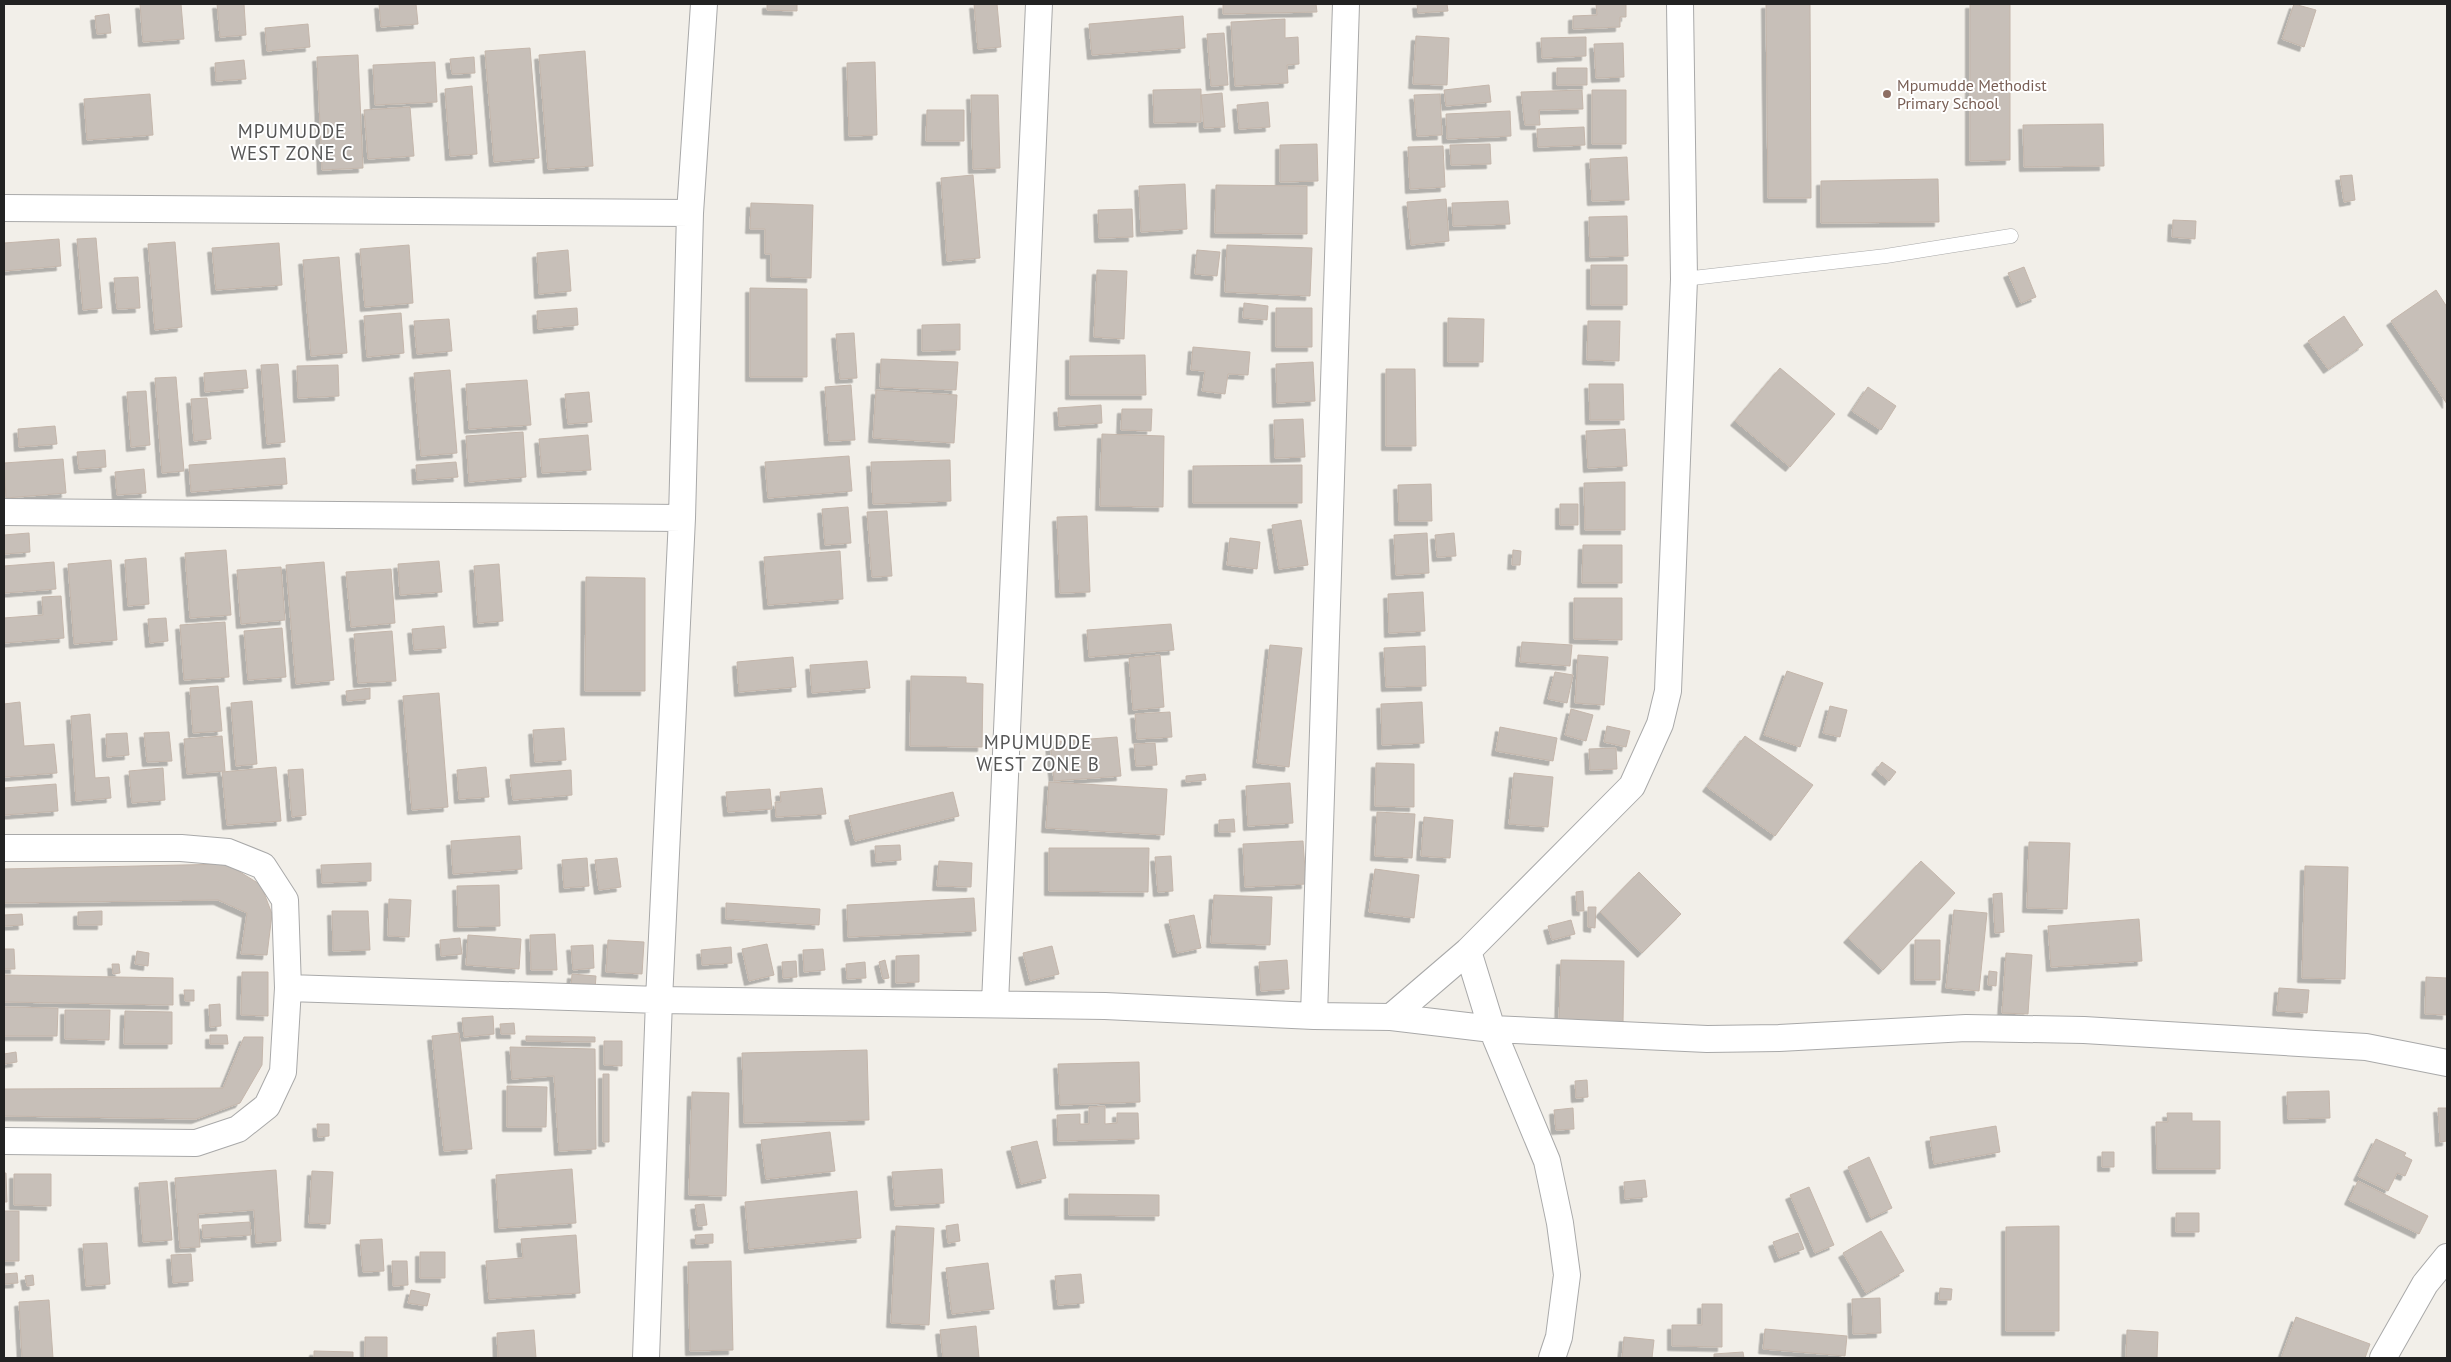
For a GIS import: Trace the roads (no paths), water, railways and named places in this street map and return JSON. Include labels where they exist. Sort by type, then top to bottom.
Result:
[{"type":"street","points":[[646,1358],[659,1000],[682,518],[690,213],[704,4]]},
{"type":"street","points":[[995,1004],[1039,4]]},
{"type":"street","points":[[1314,1016],[1346,4]]},
{"type":"street","points":[[1391,1017],[1468,951],[1632,786],[1660,724],[1668,691],[1684,279],[1680,4]]},
{"type":"street","points":[[4,208],[690,213]]},
{"type":"street","points":[[4,512],[682,518]]},
{"type":"street","points":[[4,848],[181,848],[228,852],[263,866],[284,900],[288,988],[283,1072],[266,1106],[238,1129],[196,1143],[4,1141]]},
{"type":"street","points":[[1468,951],[1492,1028],[1547,1161],[1560,1222],[1567,1275],[1559,1337],[1552,1358]]},
{"type":"street","points":[[288,988],[659,1000],[995,1004],[1314,1016],[1391,1017],[1492,1028],[1707,1039],[1779,1038],[1966,1028],[2084,1030],[2366,1047],[2447,1063]]},
{"type":"street","points":[[2383,1358],[2426,1284],[2447,1257]]},
{"type":"lane","points":[[1684,279],[1886,256],[2011,236]]},
{"type":"place","name":"Mpumudde Methodist Primary School","points":[[1887,94]]},
{"type":"district","name":"MPUMUDDE WEST ZONE C","points":[[292,142]]},
{"type":"district","name":"MPUMUDDE WEST ZONE B","points":[[1038,753]]}]
